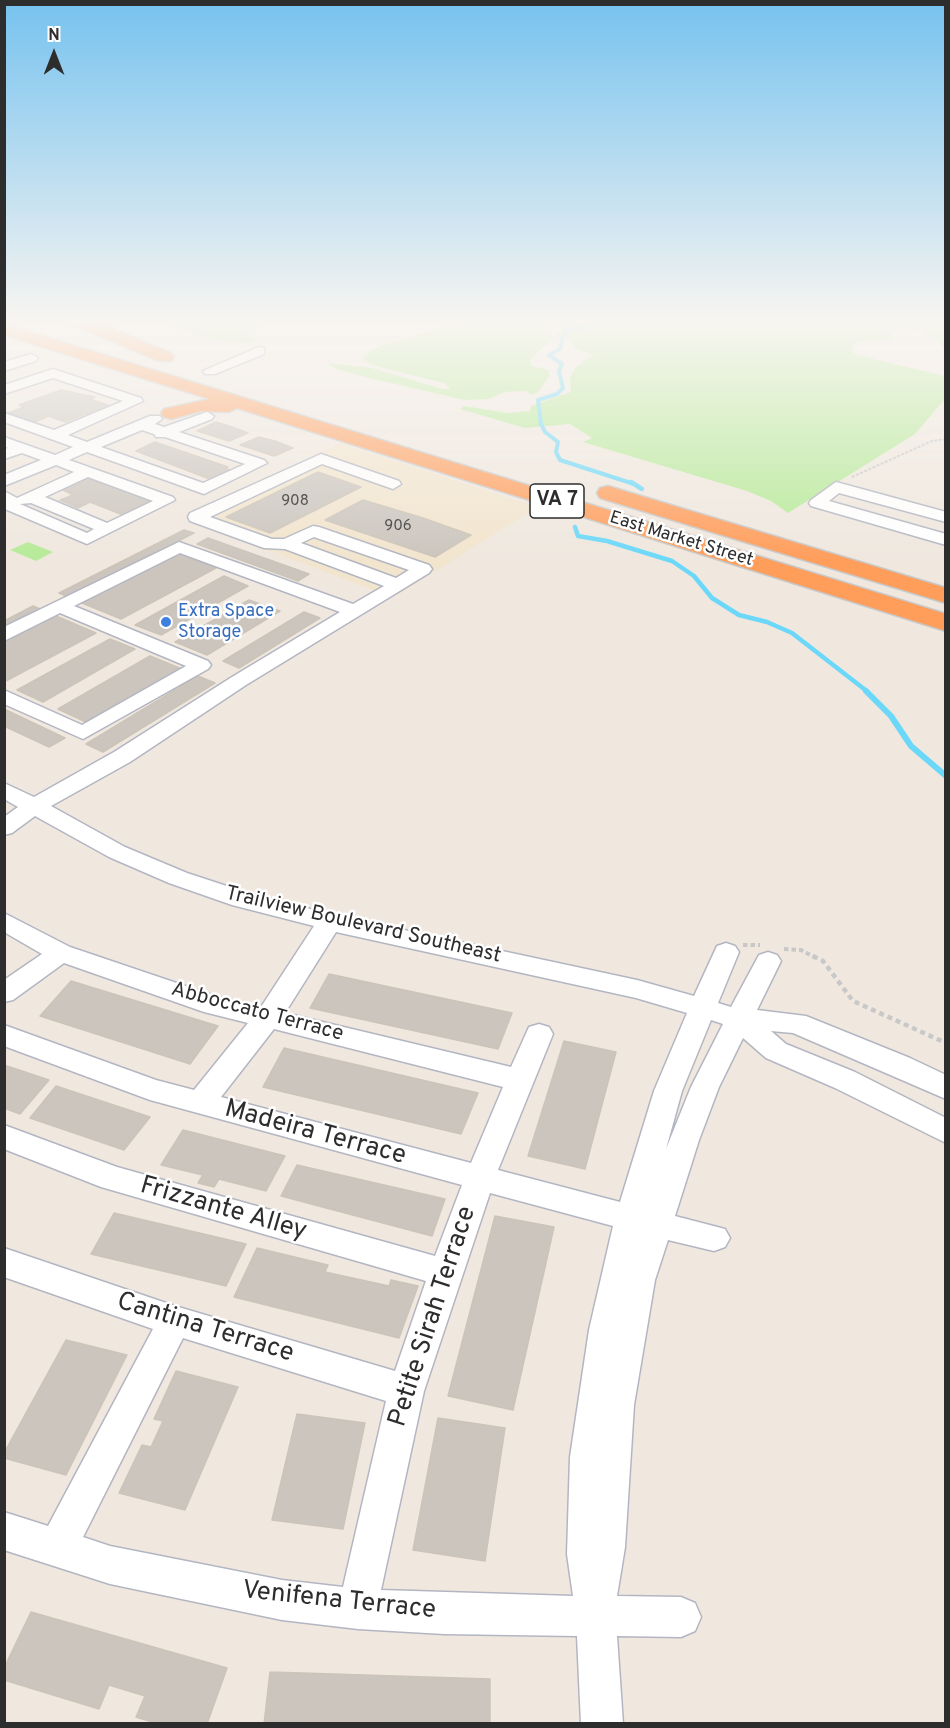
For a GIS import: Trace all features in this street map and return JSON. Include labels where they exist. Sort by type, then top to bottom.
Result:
[{"type":"highway","points":[[168,423],[187,401]]},
{"type":"highway","name":"East Market Street","points":[[233,401],[945,623]]},
{"type":"highway","points":[[168,423],[212,405],[284,416]]},
{"type":"highway","name":"East Market Street","points":[[585,486],[945,596]]},
{"type":"highway","points":[[673,513],[945,579]]},
{"type":"highway","points":[[723,553],[945,640]]},
{"type":"street","points":[[55,435],[135,401]]},
{"type":"street","points":[[4,481],[142,424],[168,423],[207,416]]},
{"type":"street","points":[[4,417],[204,489],[259,463],[168,423]]},
{"type":"street","points":[[112,455],[138,444],[168,423]]},
{"type":"street","points":[[4,441],[167,500],[87,539],[8,501]]},
{"type":"street","points":[[4,455],[22,448]]},
{"type":"street","points":[[393,484],[321,459],[196,517],[270,544],[287,544],[398,585]]},
{"type":"street","points":[[8,501],[31,496],[87,472]]},
{"type":"street","points":[[945,517],[836,487],[817,503],[945,540]]},
{"type":"street","points":[[31,496],[108,529]]},
{"type":"street","points":[[4,828],[35,806],[122,757],[238,681],[423,569],[313,531],[287,544]]},
{"type":"street","points":[[4,635],[179,547],[354,611]]},
{"type":"street","points":[[4,696],[83,733],[201,665],[59,606]]},
{"type":"street","name":"Trailview Boulevard Southeast","points":[[4,790],[117,852],[178,878],[241,899],[330,922],[637,989],[739,1018],[796,1023],[900,1065],[945,1088]]},
{"type":"street","name":"Abboccato Terrace","points":[[4,921],[61,953],[214,1005],[519,1080]]},
{"type":"street","points":[[200,1103],[267,1019],[330,922]]},
{"type":"street","points":[[602,1724],[596,1615],[606,1547],[616,1405],[639,1280],[643,1221],[668,1091],[726,952]]},
{"type":"street","points":[[4,993],[61,953]]},
{"type":"street","points":[[643,1221],[705,1087],[768,961]]},
{"type":"street","name":"Trailview Boulevard Southeast","points":[[739,1018],[776,1051],[855,1085],[945,1132]]},
{"type":"street","name":"Petite Sirah Terrace","points":[[358,1609],[406,1390],[480,1178],[538,1034]]},
{"type":"street","name":"Madeira Terrace","points":[[4,1035],[150,1089],[714,1238]]},
{"type":"street","name":"Frizzante Alley","points":[[4,1136],[112,1178],[445,1273]]},
{"type":"street","name":"Cantina Terrace","points":[[4,1262],[35,1275],[175,1321],[406,1390]]},
{"type":"street","points":[[57,1549],[175,1321]]},
{"type":"street","name":"Venifena Terrace","points":[[4,1531],[110,1565],[282,1600],[358,1609],[444,1614],[681,1617]]},
{"type":"path","points":[[836,487],[856,474],[932,441],[945,439]]},
{"type":"path","points":[[768,961],[773,952],[779,949],[791,948],[812,954],[831,969],[844,992],[853,1001],[945,1043]]},
{"type":"shaded area","points":[[340,443],[537,507],[398,595],[383,594],[186,519]]},
{"type":"green space","points":[[546,401],[944,401],[915,434],[788,513],[771,501],[747,491],[583,442],[592,438],[570,424],[525,428],[460,409],[464,406],[508,413],[530,411],[531,406]]},
{"type":"green space","points":[[28,542],[53,552],[36,561],[10,550]]},
{"type":"building","points":[[31,401],[95,401],[108,405],[65,422],[49,416],[35,422],[8,413],[24,407],[19,405]]},
{"type":"building","points":[[216,422],[248,433],[229,441],[197,431]]},
{"type":"building","points":[[259,437],[293,448],[274,456],[240,445]]},
{"type":"building","points":[[155,442],[228,467],[225,468],[235,472],[215,481],[136,451]]},
{"type":"building","points":[[318,472],[361,487],[270,533],[226,517]]},
{"type":"building","points":[[91,477],[153,501],[123,515],[90,502],[78,508],[60,500],[73,495],[61,489]]},
{"type":"building","points":[[363,500],[471,535],[435,557],[325,520]]},
{"type":"building","points":[[184,530],[194,533],[68,597],[59,593]]},
{"type":"building","points":[[208,538],[309,574],[298,581],[197,544]]},
{"type":"building","points":[[177,553],[216,568],[121,619],[82,603]]},
{"type":"building","points":[[224,576],[248,586],[161,635],[135,625]]},
{"type":"building","points":[[249,600],[280,611],[207,655],[175,642]]},
{"type":"building","points":[[33,606],[43,610],[4,629],[4,621]]},
{"type":"building","points":[[304,612],[320,618],[239,668],[223,661]]},
{"type":"building","points":[[56,616],[96,633],[4,682],[4,643]]},
{"type":"building","points":[[110,639],[135,649],[43,702],[17,690]]},
{"type":"building","points":[[150,656],[182,669],[90,724],[58,709]]},
{"type":"building","points":[[198,676],[215,683],[103,752],[86,744]]},
{"type":"building","points":[[4,709],[65,738],[49,747],[4,726]]},
{"type":"building","points":[[329,974],[512,1013],[498,1049],[310,1008]]},
{"type":"building","points":[[71,981],[218,1026],[190,1064],[40,1016]]},
{"type":"building","points":[[564,1041],[616,1052],[585,1169],[528,1156]]},
{"type":"building","points":[[284,1048],[478,1093],[461,1134],[263,1087]]},
{"type":"building","points":[[4,1065],[49,1080],[20,1114],[4,1108]]},
{"type":"building","points":[[56,1086],[150,1117],[124,1150],[30,1118]]},
{"type":"building","points":[[183,1130],[285,1156],[266,1191],[219,1179],[214,1187],[198,1183],[203,1175],[161,1165]]},
{"type":"building","points":[[297,1165],[445,1199],[432,1236],[281,1196]]},
{"type":"building","points":[[114,1213],[246,1244],[226,1286],[91,1254]]},
{"type":"building","points":[[495,1216],[554,1227],[513,1410],[448,1396]]},
{"type":"building","points":[[257,1248],[328,1265],[325,1272],[389,1286],[391,1280],[418,1286],[399,1338],[234,1297]]},
{"type":"building","points":[[66,1340],[127,1355],[66,1475],[4,1458],[4,1453]]},
{"type":"building","points":[[176,1371],[238,1387],[185,1510],[119,1493],[142,1445],[151,1447],[163,1421],[154,1419]]},
{"type":"building","points":[[297,1414],[365,1423],[343,1529],[272,1520]]},
{"type":"building","points":[[438,1418],[505,1428],[485,1561],[413,1550]]},
{"type":"building","points":[[31,1612],[227,1668],[207,1724],[159,1724],[136,1717],[145,1696],[109,1685],[99,1709],[4,1680],[4,1668]]},
{"type":"building","points":[[270,1672],[490,1679],[490,1724],[303,1721],[303,1724],[264,1724]]},
{"type":"waterway","points":[[538,401],[541,424],[545,432],[558,442],[556,452],[560,460],[634,484]]},
{"type":"waterway","points":[[631,482],[642,489]]},
{"type":"waterway","points":[[575,527],[578,536],[607,541],[672,561],[694,576],[712,598],[739,615],[767,622],[792,633],[868,692]]},
{"type":"waterway","points":[[866,691],[891,716],[911,746],[946,776]]},
{"type":"place","name":"Extra Space Storage","points":[[166,622]]}]
